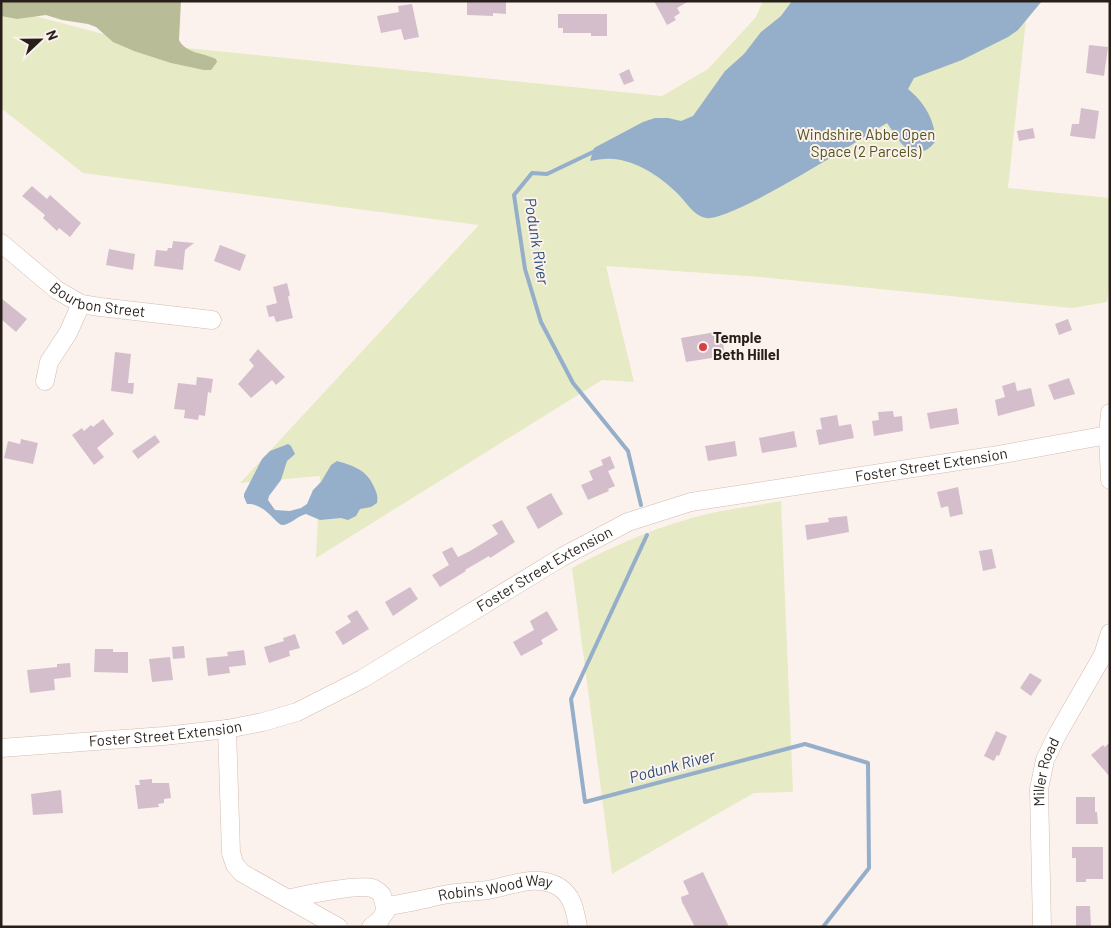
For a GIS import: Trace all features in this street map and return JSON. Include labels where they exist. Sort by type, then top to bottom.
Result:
[{"type":"street","name":"Bourbon Street","points":[[1,243],[57,290],[81,304],[212,320]]},
{"type":"street","points":[[44,381],[50,362],[68,333],[81,304]]},
{"type":"street","points":[[1110,413],[1108,434],[1110,480]]},
{"type":"street","name":"Foster Street Extension","points":[[1,748],[164,736],[227,729],[263,722],[297,712],[362,679],[562,557],[628,522],[691,502],[992,456],[1108,434]]},
{"type":"street","name":"Miller Road","points":[[1042,927],[1039,790],[1046,760],[1057,735],[1107,656],[1110,633]]},
{"type":"street","points":[[227,729],[231,853],[234,862],[242,873],[338,927]]},
{"type":"street","name":"Robin's Wood Way","points":[[386,906],[461,892],[486,890],[527,881],[543,881],[558,886],[568,895],[574,907],[578,927]]},
{"type":"street","points":[[288,899],[304,895],[366,887],[372,888],[382,895],[386,906],[385,915],[371,927]]},
{"type":"green space","points":[[1,1],[181,1],[179,40],[186,48],[216,59],[217,62],[211,70],[171,63],[113,42],[96,27],[88,24],[62,20],[46,15],[17,19],[1,16]]},
{"type":"green space","name":"Windshire Abbe Open Space (2 Parcels)","points":[[763,1],[1028,1],[1008,188],[1110,198],[1110,280],[1107,302],[1072,308],[760,277],[606,266],[634,382],[602,380],[316,558],[320,476],[240,483],[479,225],[83,173],[1,108],[1,7],[137,43],[662,96],[708,69],[756,17]]},
{"type":"green space","points":[[781,501],[793,792],[754,793],[612,874],[572,568],[624,542],[678,522],[716,512]]},
{"type":"water","points":[[792,1],[1042,1],[1018,30],[1008,37],[962,60],[914,78],[908,89],[928,112],[935,134],[935,142],[926,150],[919,152],[907,149],[887,123],[767,194],[720,216],[706,218],[694,212],[678,194],[648,170],[621,160],[604,159],[590,161],[594,148],[643,122],[655,118],[681,121],[693,116],[725,71],[744,54],[761,32],[781,16]]},
{"type":"water","points":[[288,444],[295,454],[287,461],[281,480],[268,500],[275,510],[290,511],[307,504],[313,490],[321,482],[331,465],[337,461],[354,467],[368,476],[376,491],[377,503],[371,507],[360,509],[356,516],[348,520],[341,518],[320,520],[306,514],[284,525],[281,525],[260,507],[247,504],[244,494],[262,459],[270,451]]},
{"type":"building","points":[[467,1],[506,1],[506,14],[493,13],[493,16],[467,15]]},
{"type":"building","points":[[654,1],[689,1],[677,8],[680,13],[674,17],[676,20],[667,25]]},
{"type":"building","points":[[412,4],[419,37],[404,40],[401,29],[381,33],[377,16],[399,12],[398,6]]},
{"type":"building","points":[[558,14],[607,14],[607,36],[591,36],[591,33],[563,33],[563,28],[558,28]]},
{"type":"building","points":[[1089,45],[1108,47],[1104,76],[1086,73]]},
{"type":"building","points":[[629,69],[634,81],[624,85],[619,74]]},
{"type":"building","points":[[1081,108],[1099,111],[1095,139],[1070,136],[1072,124],[1079,124]]},
{"type":"building","points":[[1033,128],[1035,138],[1019,141],[1017,131]]},
{"type":"building","points":[[32,186],[47,199],[50,195],[81,223],[70,237],[59,228],[57,231],[43,218],[45,215],[22,196]]},
{"type":"building","points":[[173,241],[194,243],[185,250],[183,270],[154,266],[156,250],[167,251],[168,248],[172,248]]},
{"type":"building","points":[[220,245],[246,255],[240,271],[214,261]]},
{"type":"building","points":[[109,249],[135,254],[133,270],[106,265]]},
{"type":"building","points":[[287,283],[293,318],[276,322],[274,316],[269,317],[266,306],[277,303],[273,287]]},
{"type":"building","points":[[1,298],[27,319],[16,332],[1,319]]},
{"type":"building","points":[[1068,319],[1072,330],[1059,335],[1055,324]]},
{"type":"building","name":"Temple Beth Hillel","points":[[721,331],[725,356],[686,362],[681,338]]},
{"type":"building","points":[[258,349],[285,377],[276,385],[272,380],[251,398],[238,384],[254,366],[249,360]]},
{"type":"building","points":[[115,352],[131,354],[128,383],[134,383],[133,394],[111,391]]},
{"type":"building","points":[[197,377],[213,379],[211,393],[208,392],[205,416],[199,415],[198,420],[184,418],[185,410],[174,409],[178,383],[196,385]]},
{"type":"building","points":[[1069,378],[1075,394],[1054,400],[1048,385]]},
{"type":"building","points":[[1015,382],[1017,391],[1031,388],[1035,406],[998,416],[995,400],[1005,397],[1002,386]]},
{"type":"building","points":[[957,408],[959,424],[930,429],[927,413]]},
{"type":"building","points":[[893,411],[894,417],[902,416],[903,431],[874,436],[872,421],[879,420],[878,412]]},
{"type":"building","points":[[837,415],[839,426],[851,424],[854,438],[819,445],[816,430],[822,429],[820,418]]},
{"type":"building","points":[[103,419],[114,434],[97,448],[104,457],[94,465],[72,435],[82,428],[84,431],[91,425],[93,427]]},
{"type":"building","points":[[794,431],[797,447],[762,453],[759,438]]},
{"type":"building","points":[[155,435],[160,442],[138,459],[132,451]]},
{"type":"building","points":[[21,439],[38,443],[33,464],[4,458],[8,441],[20,444]]},
{"type":"building","points":[[735,441],[737,456],[708,461],[705,446]]},
{"type":"building","points":[[610,456],[615,468],[608,471],[615,486],[608,489],[609,491],[588,500],[581,485],[593,480],[589,471],[603,465],[601,460]]},
{"type":"building","points":[[958,487],[963,514],[950,517],[948,506],[941,508],[937,492]]},
{"type":"building","points":[[551,493],[563,514],[538,529],[526,507]]},
{"type":"building","points":[[847,516],[849,532],[807,540],[805,525],[829,522],[828,518]]},
{"type":"building","points":[[502,520],[515,542],[490,558],[489,556],[465,570],[440,587],[432,575],[449,565],[442,552],[452,547],[458,557],[470,551],[498,534],[492,525]]},
{"type":"building","points":[[992,549],[996,568],[983,571],[979,551]]},
{"type":"building","points":[[410,587],[418,599],[393,616],[385,602]]},
{"type":"building","points":[[357,610],[369,629],[343,645],[335,632],[351,622],[347,616]]},
{"type":"building","points":[[547,611],[558,630],[541,640],[543,644],[521,656],[513,642],[534,630],[530,621]]},
{"type":"building","points":[[295,634],[300,648],[289,651],[290,656],[269,663],[264,647],[284,641],[283,638]]},
{"type":"building","points":[[184,646],[185,658],[173,659],[172,647]]},
{"type":"building","points":[[95,649],[113,649],[113,652],[128,652],[128,673],[94,672]]},
{"type":"building","points":[[244,650],[246,665],[229,667],[230,673],[208,676],[206,658],[228,656],[227,652]]},
{"type":"building","points":[[170,657],[173,680],[152,682],[149,659]]},
{"type":"building","points":[[70,663],[71,677],[54,679],[55,690],[30,693],[27,670],[57,667],[57,664]]},
{"type":"building","points":[[1030,673],[1042,680],[1031,696],[1020,688]]},
{"type":"building","points":[[996,731],[1007,736],[999,756],[997,755],[994,761],[984,756]]},
{"type":"building","points":[[1110,742],[1110,777],[1091,755]]},
{"type":"building","points":[[152,779],[152,783],[169,783],[171,798],[164,799],[164,803],[158,804],[159,807],[138,809],[135,785],[140,785],[139,780]]},
{"type":"building","points":[[61,790],[63,813],[33,815],[31,794]]},
{"type":"building","points":[[1076,797],[1095,797],[1095,812],[1097,812],[1098,824],[1076,824]]},
{"type":"building","points":[[1072,847],[1103,847],[1103,879],[1086,879],[1086,882],[1076,882],[1076,858],[1072,858]]},
{"type":"building","points":[[703,872],[729,927],[695,927],[682,902],[681,897],[689,894],[683,881]]},
{"type":"building","points":[[1076,906],[1090,906],[1091,927],[1076,927]]},
{"type":"waterway","name":"Podunk River","points":[[597,152],[593,152],[547,174],[532,173],[514,195],[525,269],[541,322],[573,383],[628,451],[641,505]]},
{"type":"waterway","name":"Podunk River","points":[[647,535],[571,699],[585,802],[805,744],[868,763],[869,868],[823,927]]},
{"type":"place","name":"Temple Beth Hillel","points":[[703,347]]}]
